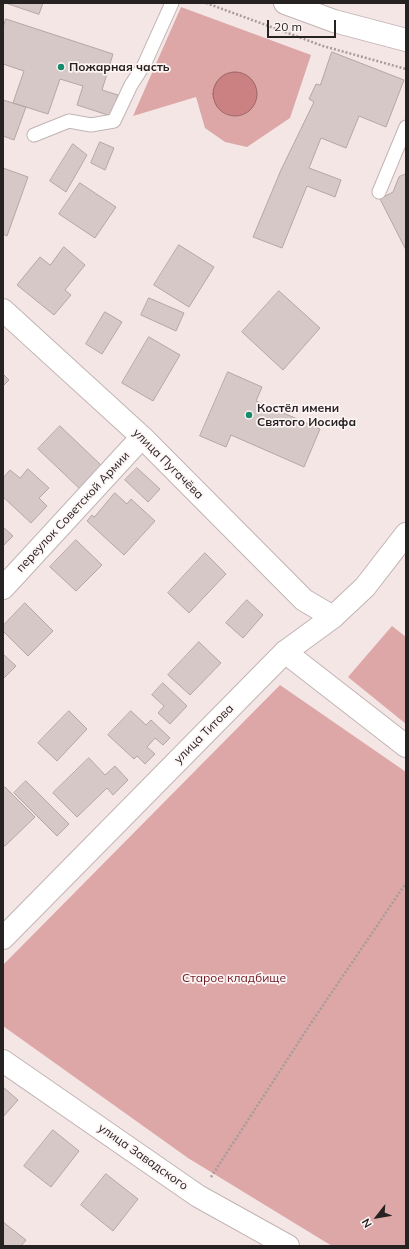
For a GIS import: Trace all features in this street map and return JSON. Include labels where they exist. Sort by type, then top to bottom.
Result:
[{"type":"street","points":[[298,5],[334,21],[406,40]]},
{"type":"street","name":"улица Пугачёва","points":[[3,310],[142,437],[304,600],[333,617]]},
{"type":"street","name":"переулок Советской Армии","points":[[3,588],[142,437]]},
{"type":"street","name":"улица Титова","points":[[3,938],[285,652],[333,617],[365,587],[406,534]]},
{"type":"street","points":[[285,652],[406,746]]},
{"type":"street","name":"улица Завадского","points":[[3,1061],[198,1196],[288,1246]]},
{"type":"lane","points":[[34,135],[69,120],[91,125],[114,121],[131,85],[144,65],[172,3]]},
{"type":"lane","points":[[378,192],[406,127]]},
{"type":"path","points":[[206,3],[323,46],[406,70]]},
{"type":"path","points":[[198,1196],[311,1023],[406,883]]},
{"type":"green space","points":[[181,7],[311,55],[290,118],[247,147],[225,142],[205,128],[196,97],[133,116]],"holes":[[[213,99],[256,101],[246,113],[234,116],[222,112]]]},
{"type":"green space","points":[[392,626],[406,637],[406,724],[348,677]]},
{"type":"green space","name":"Старое кладбище","points":[[280,685],[406,772],[406,1246],[332,1246],[188,1158],[3,1026],[3,965]]},
{"type":"shaded area","points":[[231,72],[239,72],[244,73],[251,78],[256,85],[256,103],[251,110],[244,115],[231,116],[223,113],[216,106],[213,98],[213,90],[216,82],[223,75]]},
{"type":"building","points":[[6,3],[43,3],[39,14]]},
{"type":"building","name":"Пожарная часть","points":[[6,19],[113,54],[102,90],[118,95],[111,116],[77,105],[83,86],[60,79],[48,114],[13,103],[24,71],[3,64],[3,28]]},
{"type":"building","points":[[332,52],[404,80],[386,127],[359,116],[346,148],[321,138],[309,168],[341,180],[335,197],[307,186],[282,248],[253,237],[281,170],[314,102],[309,99],[316,84],[320,85]]},
{"type":"building","points":[[3,100],[26,107],[14,140],[3,136]]},
{"type":"building","points":[[100,142],[114,148],[105,170],[91,163]]},
{"type":"building","points":[[73,144],[87,155],[66,192],[50,181]]},
{"type":"building","points":[[3,168],[28,177],[7,236],[3,234]]},
{"type":"building","points":[[406,174],[406,250],[380,199],[393,192],[399,177]]},
{"type":"building","points":[[80,183],[116,207],[95,238],[59,214]]},
{"type":"building","points":[[179,245],[214,267],[189,307],[154,285]]},
{"type":"building","points":[[64,247],[85,265],[65,290],[71,295],[54,315],[17,285],[40,257],[50,265]]},
{"type":"building","points":[[279,291],[320,328],[283,370],[242,332]]},
{"type":"building","points":[[149,298],[184,313],[176,331],[141,315]]},
{"type":"building","points":[[105,312],[122,322],[102,354],[86,344]]},
{"type":"building","points":[[149,337],[180,355],[153,401],[122,383]]},
{"type":"building","name":"Костёл имени Святого Иосифа","points":[[228,372],[262,387],[256,401],[320,429],[304,467],[231,435],[226,447],[200,436]]},
{"type":"building","points":[[3,374],[9,380],[3,386]]},
{"type":"building","points":[[60,426],[103,467],[81,490],[38,449]]},
{"type":"building","points":[[137,468],[160,489],[148,502],[125,480]]},
{"type":"building","points":[[28,469],[49,488],[39,498],[47,506],[31,523],[3,497],[3,478],[10,470],[20,478]]},
{"type":"building","points":[[115,493],[127,504],[131,499],[155,521],[124,555],[87,521],[92,515],[94,517]]},
{"type":"building","points":[[3,527],[13,536],[3,546]]},
{"type":"building","points":[[76,540],[102,565],[76,591],[50,567]]},
{"type":"building","points":[[205,553],[226,574],[189,613],[168,593]]},
{"type":"building","points":[[247,600],[263,615],[243,638],[226,623]]},
{"type":"building","points":[[25,603],[53,631],[28,656],[3,631],[3,626]]},
{"type":"building","points":[[199,642],[221,663],[190,695],[168,675]]},
{"type":"building","points":[[3,654],[16,666],[3,679]]},
{"type":"building","points":[[163,683],[187,706],[170,724],[158,713],[164,706],[152,695]]},
{"type":"building","points":[[69,711],[87,729],[57,761],[38,743]]},
{"type":"building","points":[[131,711],[146,725],[151,720],[170,738],[163,745],[155,738],[147,747],[155,754],[145,764],[137,756],[134,759],[108,735]]},
{"type":"building","points":[[89,758],[105,775],[115,766],[128,780],[113,795],[107,788],[77,817],[53,793]]},
{"type":"building","points":[[26,781],[69,824],[57,836],[14,793]]},
{"type":"building","points":[[5,787],[35,817],[5,846],[3,845],[3,789]]},
{"type":"building","points":[[3,1087],[18,1100],[3,1117]]},
{"type":"building","points":[[53,1130],[79,1151],[51,1187],[24,1166]]},
{"type":"building","points":[[106,1174],[138,1199],[113,1231],[81,1205]]},
{"type":"building","points":[[3,1222],[26,1240],[21,1246],[3,1246]]},
{"type":"place","name":"Пожарная часть","points":[[61,67]]},
{"type":"place","name":"Костёл имени Святого Иосифа","points":[[249,415]]}]
